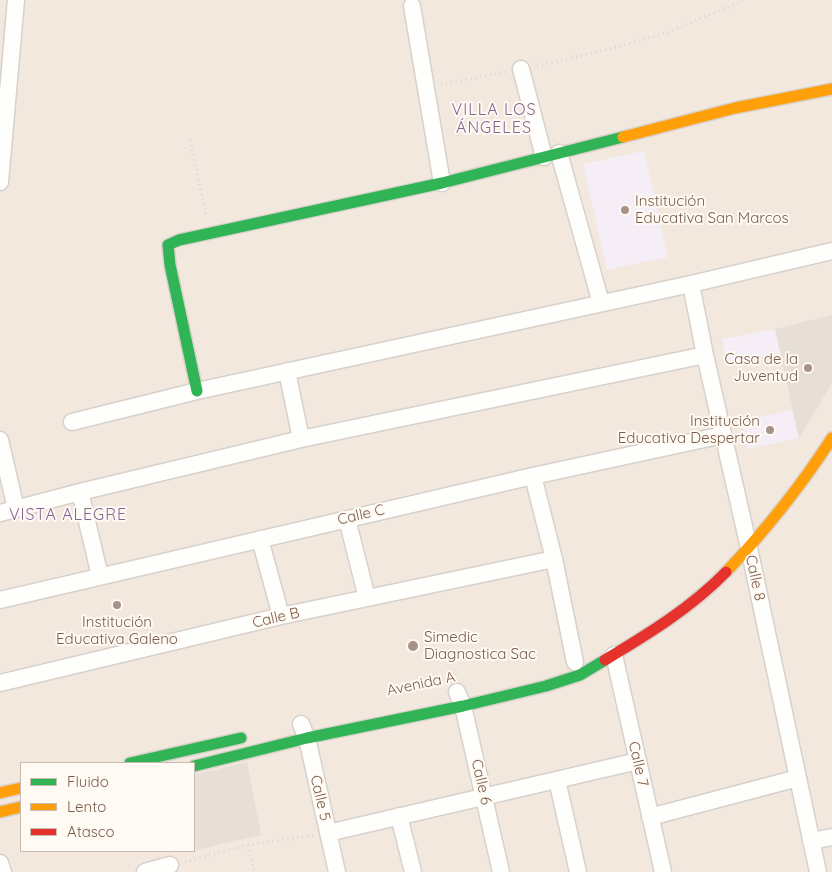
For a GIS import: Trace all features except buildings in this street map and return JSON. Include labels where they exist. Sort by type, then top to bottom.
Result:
[{"type":"street","points":[[0,182],[16,0]]},
{"type":"street","points":[[412,6],[442,183]]},
{"type":"street","points":[[521,69],[602,303]]},
{"type":"street","points":[[197,391],[170,265],[168,245],[180,240],[442,183],[735,108],[832,89]]},
{"type":"street","points":[[72,422],[197,391],[691,284],[832,251]]},
{"type":"street","name":"Calle 8","points":[[691,284],[818,872]]},
{"type":"street","points":[[0,513],[301,439],[705,355]]},
{"type":"street","points":[[287,371],[301,439]]},
{"type":"street","name":"Calle C","points":[[0,600],[533,476],[723,436]]},
{"type":"street","points":[[0,440],[16,509]]},
{"type":"street","name":"Avenida A","points":[[195,766],[303,728],[458,696],[546,686],[580,675],[653,631],[688,606],[719,579],[749,548],[831,445]]},
{"type":"street","points":[[533,476],[554,559],[570,663],[614,655]]},
{"type":"street","points":[[80,492],[100,576]]},
{"type":"street","points":[[347,519],[367,598]]},
{"type":"street","points":[[260,539],[281,616]]},
{"type":"street","name":"Calle B","points":[[0,684],[281,616],[554,559]]},
{"type":"street","name":"Calle 7","points":[[614,655],[663,872]]},
{"type":"street","name":"Calle 6","points":[[458,696],[501,872]]},
{"type":"street","name":"Calle 5","points":[[303,728],[337,872]]},
{"type":"street","points":[[138,762],[254,735]]},
{"type":"street","points":[[328,833],[638,761]]},
{"type":"street","points":[[650,817],[798,778]]},
{"type":"street","points":[[557,780],[578,872]]},
{"type":"street","points":[[0,793],[20,788]]},
{"type":"street","points":[[0,812],[20,807]]},
{"type":"street","points":[[399,816],[412,872]]},
{"type":"street","points":[[811,842],[832,837]]},
{"type":"street","points":[[0,863],[2,872]]},
{"type":"street","points":[[145,872],[169,863]]},
{"type":"path","points":[[426,87],[560,61],[617,47],[666,33],[742,1]]},
{"type":"path","points":[[190,140],[210,234]]},
{"type":"path","points":[[169,863],[207,857],[248,845],[328,833]]},
{"type":"path","points":[[248,845],[254,872]]},
{"type":"shaded area","points":[[0,0],[832,0],[832,872],[0,872]]},
{"type":"shaded area","name":"Institución Educativa San Marcos","points":[[644,151],[668,257],[607,270],[583,164]]},
{"type":"shaded area","points":[[775,329],[780,353],[726,364],[722,339]]},
{"type":"shaded area","name":"Institución Educativa Despertar","points":[[792,410],[799,438],[747,449],[741,421]]},
{"type":"traffic: fast","points":[[197,391],[170,265],[168,245],[179,240],[442,183],[623,137]]},
{"type":"traffic: fast","points":[[195,766],[307,738],[463,706],[546,686],[580,675],[605,660]]},
{"type":"traffic: fast","points":[[134,762],[241,738]]},
{"type":"traffic: slow","points":[[623,137],[735,108],[832,89]]},
{"type":"traffic: slow","points":[[726,572],[782,508],[832,438]]},
{"type":"traffic: slow","points":[[0,793],[20,788]]},
{"type":"traffic: slow","points":[[0,812],[20,807]]},
{"type":"traffic: jam","points":[[605,660],[684,609],[726,572]]},
{"type":"place","name":"Institución Educativa San Marcos","points":[[625,210]]},
{"type":"place","name":"Casa de la Juventud","points":[[808,368]]},
{"type":"place","name":"Institución Educativa Despertar","points":[[770,430]]},
{"type":"place","name":"Institución Educativa Galeno","points":[[117,605]]},
{"type":"place","name":"Simedic Diagnostica Sac","points":[[413,646]]},
{"type":"district","name":"VILLA LOS ÁNGELES","points":[[494,119]]},
{"type":"district","name":"VISTA ALEGRE","points":[[68,515]]}]
